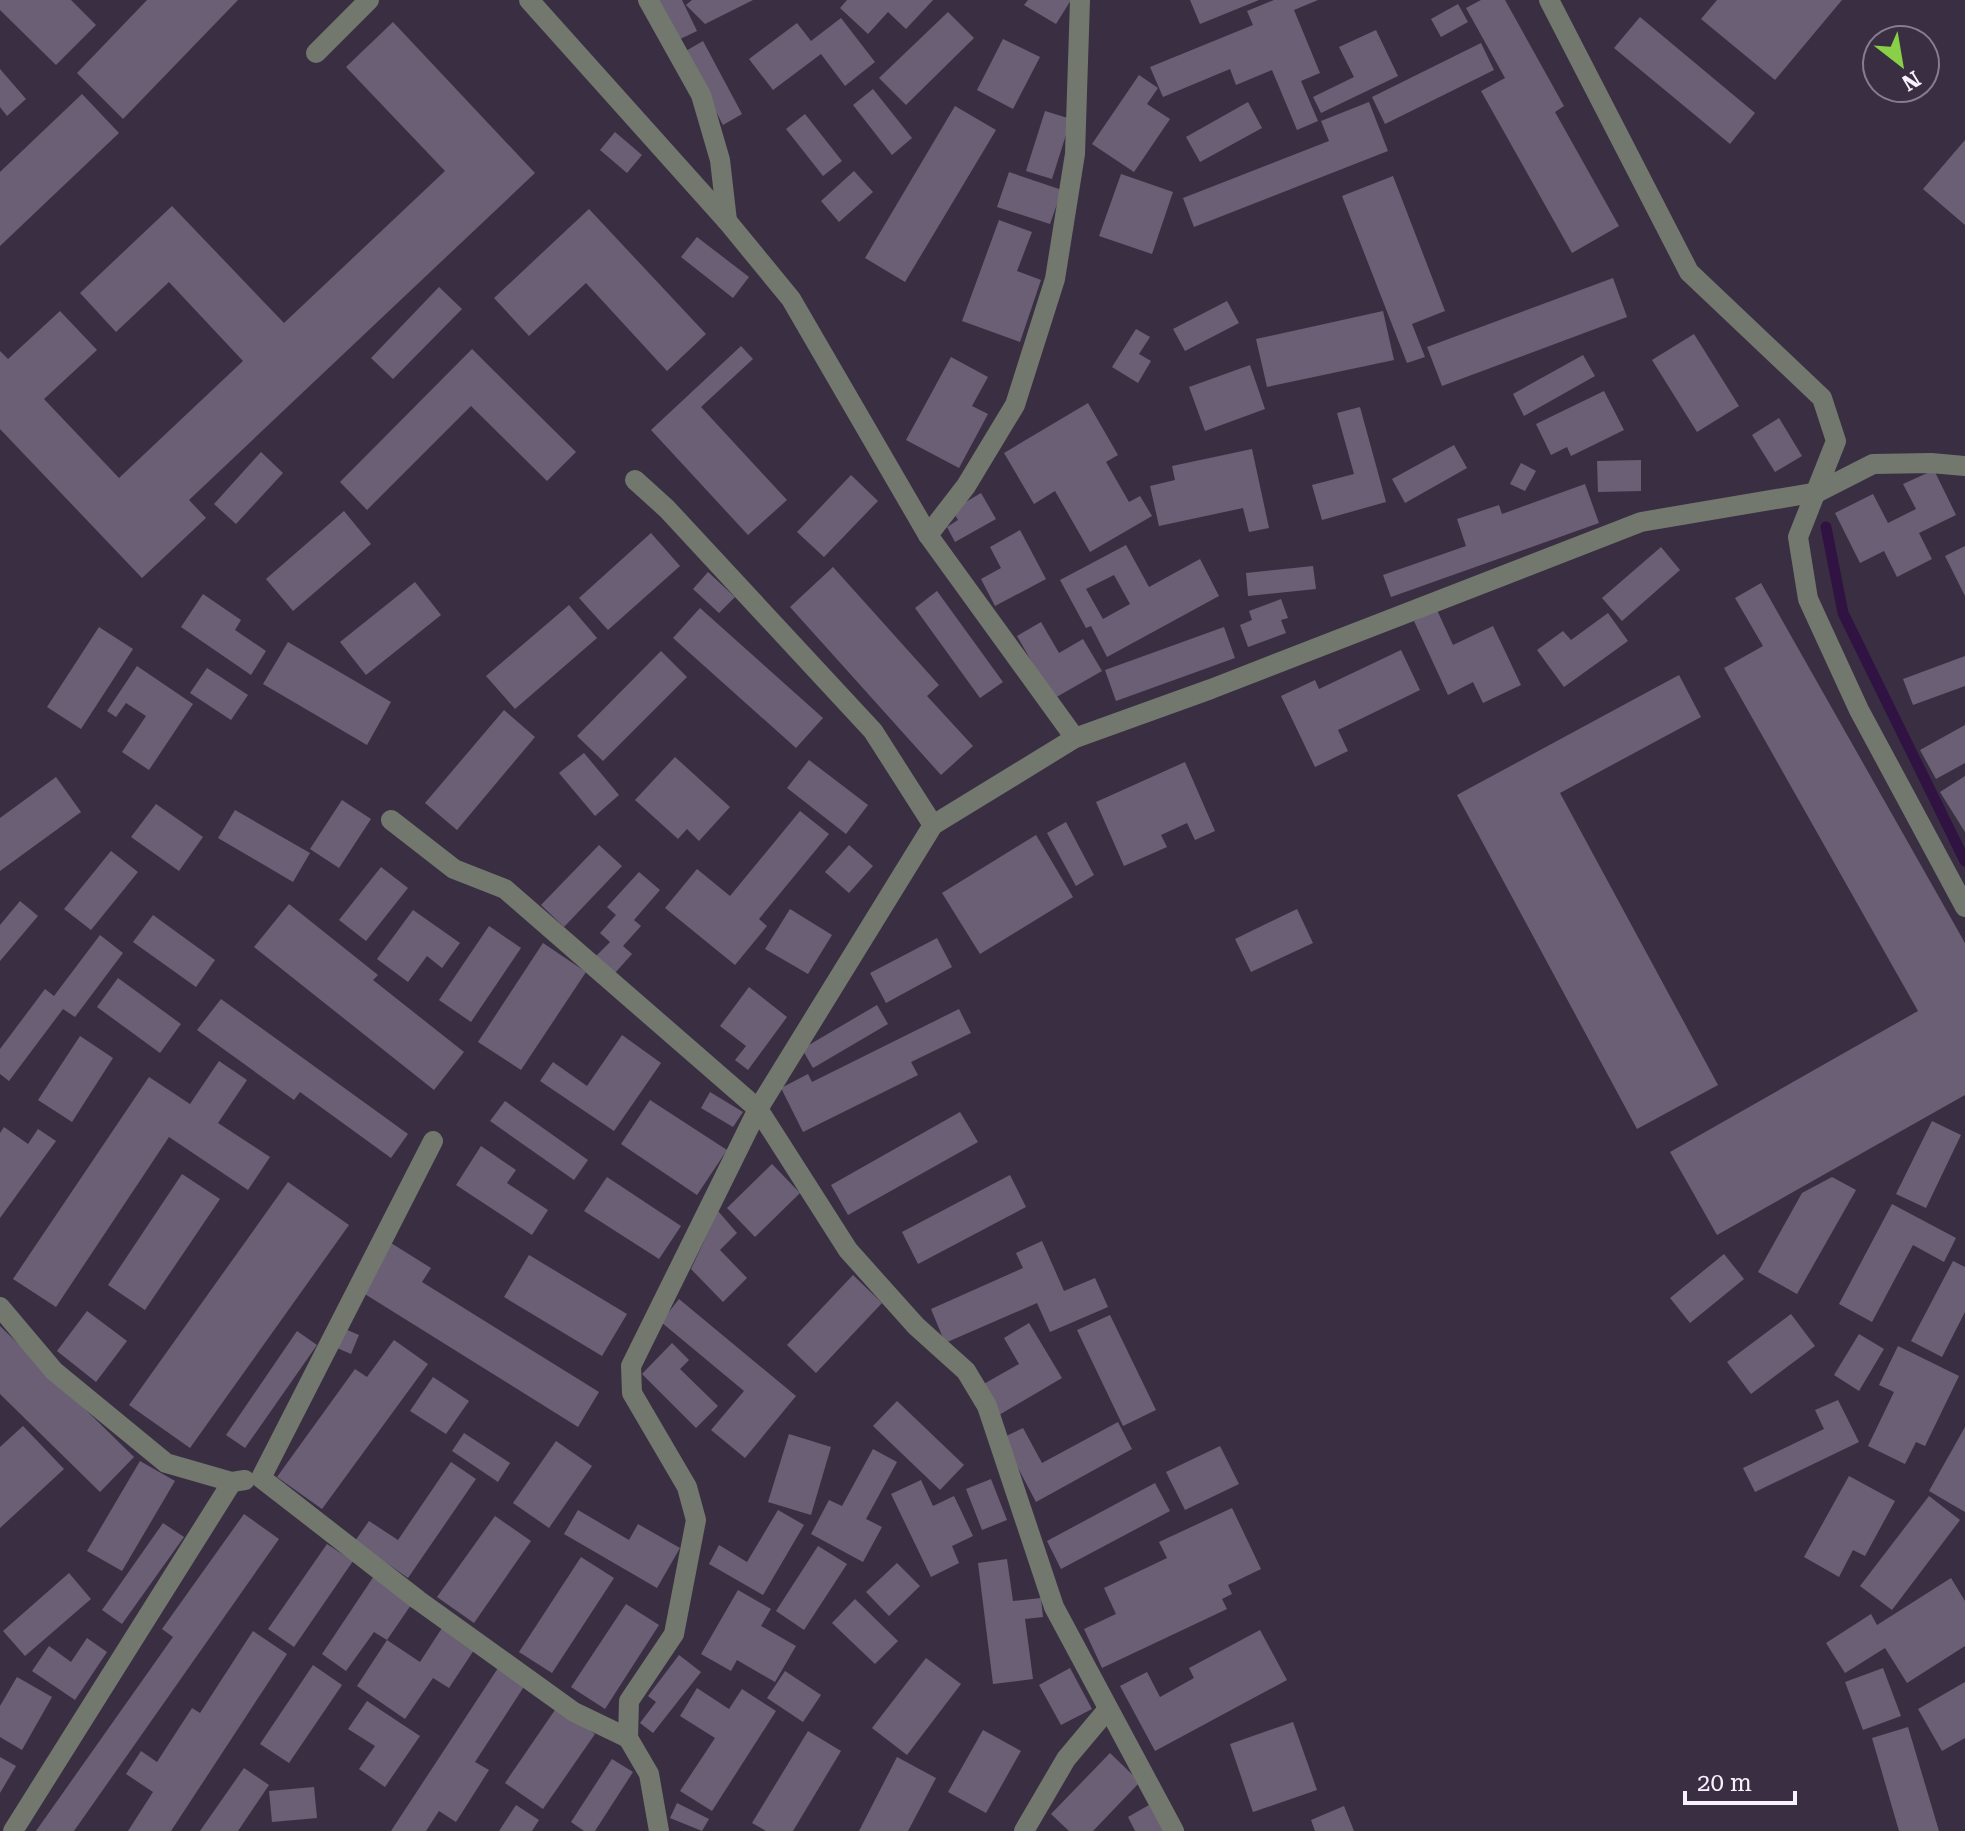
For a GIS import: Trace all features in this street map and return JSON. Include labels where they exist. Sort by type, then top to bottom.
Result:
[{"type":"street","points":[[316,53],[369,0]]},
{"type":"street","points":[[529,0],[727,221],[791,299],[928,535],[1075,738]]},
{"type":"street","points":[[648,0],[701,95],[720,160],[727,221]]},
{"type":"street","points":[[928,535],[966,486],[1015,405],[1055,279],[1075,154],[1080,0]]},
{"type":"street","points":[[1549,0],[1689,272],[1822,398],[1836,441],[1798,537],[1808,599],[1859,710],[1965,907]]},
{"type":"street","points":[[659,1831],[649,1774],[628,1738],[629,1701],[674,1634],[696,1520],[687,1487],[632,1393],[631,1366],[758,1109],[933,825],[1075,738],[1211,689],[1641,522],[1818,492],[1873,464],[1965,466]]},
{"type":"street","points":[[635,480],[667,509],[873,731],[933,825]]},
{"type":"street","points":[[391,820],[454,869],[505,889],[758,1109],[848,1250],[916,1326],[966,1371],[987,1406],[1054,1607],[1174,1831]]},
{"type":"street","points":[[261,1478],[433,1141]]},
{"type":"street","points":[[0,1307],[54,1371],[166,1463],[232,1482],[261,1478],[395,1582],[574,1712],[628,1738]]},
{"type":"street","points":[[13,1831],[232,1482]]},
{"type":"street","points":[[1024,1831],[1066,1759],[1108,1709]]},
{"type":"building","points":[[0,0],[71,0],[96,25],[56,65],[0,10]]},
{"type":"building","points":[[147,0],[238,0],[123,119],[77,73]]},
{"type":"building","points":[[657,0],[682,0],[697,31],[676,41]]},
{"type":"building","points":[[692,0],[753,0],[705,24],[686,5]]},
{"type":"building","points":[[847,0],[933,0],[906,29],[888,12],[868,34],[840,8]]},
{"type":"building","points":[[1028,0],[1071,0],[1056,24],[1024,5]]},
{"type":"building","points":[[1190,0],[1259,0],[1200,24]]},
{"type":"building","points":[[1274,0],[1318,0],[1294,10],[1320,73],[1301,81],[1318,121],[1297,130],[1272,70],[1236,85],[1230,69],[1163,97],[1150,67],[1253,25],[1247,11]]},
{"type":"building","points":[[1481,0],[1505,0],[1564,106],[1555,112],[1619,226],[1572,253],[1481,91],[1505,78],[1466,8]]},
{"type":"building","points":[[1717,0],[1842,0],[1775,80],[1701,19]]},
{"type":"building","points":[[1458,4],[1468,22],[1441,37],[1431,19]]},
{"type":"building","points":[[948,12],[974,38],[906,105],[879,78]]},
{"type":"building","points":[[1640,17],[1755,113],[1730,144],[1614,48]]},
{"type":"building","points":[[841,18],[875,62],[845,86],[821,54],[773,90],[749,59],[797,23],[811,41]]},
{"type":"building","points":[[393,22],[535,173],[189,500],[206,518],[142,578],[0,429],[0,351],[8,359],[60,311],[97,350],[44,399],[119,478],[243,361],[169,282],[116,332],[80,293],[172,206],[284,323],[445,171],[346,67]]},
{"type":"building","points":[[1376,30],[1398,76],[1321,113],[1313,97],[1354,77],[1339,47]]},
{"type":"building","points":[[1003,39],[1040,57],[1013,109],[977,90]]},
{"type":"building","points":[[703,41],[742,114],[723,125],[684,52]]},
{"type":"building","points":[[1481,43],[1494,70],[1385,124],[1372,97]]},
{"type":"building","points":[[0,69],[26,99],[7,116],[0,107]]},
{"type":"building","points":[[1139,75],[1158,88],[1147,104],[1170,119],[1134,172],[1092,144]]},
{"type":"building","points":[[873,89],[912,138],[892,155],[853,105]]},
{"type":"building","points":[[82,94],[119,133],[0,246],[0,172]]},
{"type":"building","points":[[1248,102],[1262,128],[1200,162],[1186,137]]},
{"type":"building","points":[[1369,102],[1388,151],[1194,227],[1183,198],[1329,141],[1321,121]]},
{"type":"building","points":[[955,106],[996,130],[905,282],[865,258]]},
{"type":"building","points":[[1045,111],[1071,119],[1052,179],[1026,171]]},
{"type":"building","points":[[805,114],[842,161],[823,176],[786,129]]},
{"type":"building","points":[[615,132],[642,155],[627,173],[600,150]]},
{"type":"building","points":[[1965,140],[1965,225],[1923,189]]},
{"type":"building","points":[[854,171],[873,192],[839,222],[821,201]]},
{"type":"building","points":[[1009,172],[1062,190],[1050,224],[997,207]]},
{"type":"building","points":[[1121,174],[1173,192],[1152,254],[1099,236]]},
{"type":"building","points":[[1393,176],[1445,311],[1412,324],[1425,357],[1407,363],[1342,196]]},
{"type":"building","points":[[589,209],[706,334],[667,371],[586,283],[529,336],[494,298]]},
{"type":"building","points":[[999,220],[1032,232],[1017,271],[1041,280],[1020,342],[962,321]]},
{"type":"building","points":[[697,237],[749,277],[733,298],[681,257]]},
{"type":"building","points":[[1613,278],[1627,317],[1442,386],[1427,347]]},
{"type":"building","points":[[439,287],[462,309],[393,379],[371,358]]},
{"type":"building","points":[[1227,301],[1239,323],[1185,351],[1173,329]]},
{"type":"building","points":[[1383,311],[1394,360],[1267,387],[1256,339]]},
{"type":"building","points":[[1136,329],[1150,337],[1139,354],[1151,361],[1138,383],[1112,367]]},
{"type":"building","points":[[1694,334],[1739,406],[1697,432],[1652,360]]},
{"type":"building","points":[[741,346],[753,359],[701,407],[787,500],[748,535],[651,430]]},
{"type":"building","points":[[472,349],[576,452],[547,481],[471,406],[367,510],[340,482]]},
{"type":"building","points":[[1583,355],[1595,376],[1524,416],[1513,394]]},
{"type":"building","points":[[951,357],[988,377],[972,406],[988,414],[959,468],[906,440]]},
{"type":"building","points":[[1250,365],[1265,409],[1205,431],[1189,387]]},
{"type":"building","points":[[1604,391],[1624,430],[1571,456],[1567,447],[1551,455],[1536,424]]},
{"type":"building","points":[[1088,403],[1118,455],[1106,462],[1129,502],[1140,496],[1152,516],[1090,552],[1055,491],[1034,504],[1004,453]]},
{"type":"building","points":[[1360,407],[1386,502],[1322,520],[1312,485],[1354,474],[1337,413]]},
{"type":"building","points":[[1779,418],[1802,456],[1775,472],[1752,435]]},
{"type":"building","points":[[1454,445],[1467,468],[1405,503],[1392,479]]},
{"type":"building","points":[[1252,449],[1269,528],[1249,532],[1243,508],[1159,526],[1150,486],[1175,480],[1172,466]]},
{"type":"building","points":[[261,452],[283,473],[236,524],[214,504]]},
{"type":"building","points":[[1641,460],[1641,491],[1598,492],[1597,461]]},
{"type":"building","points":[[1521,463],[1536,471],[1525,491],[1510,484]]},
{"type":"building","points":[[1934,470],[1956,515],[1919,533],[1932,559],[1897,577],[1884,551],[1860,563],[1835,513],[1873,494],[1888,523],[1916,509],[1903,484]]},
{"type":"building","points":[[851,475],[878,501],[824,557],[797,532]]},
{"type":"building","points":[[1585,484],[1599,523],[1391,597],[1383,575],[1466,546],[1457,519],[1499,505],[1502,514]]},
{"type":"building","points":[[981,493],[996,519],[955,542],[947,527],[958,520],[952,510]]},
{"type":"building","points":[[344,511],[371,544],[293,611],[266,579]]},
{"type":"building","points":[[1020,530],[1046,579],[995,606],[981,579],[1001,568],[990,547]]},
{"type":"building","points":[[651,533],[680,566],[608,630],[579,598]]},
{"type":"building","points":[[1126,545],[1149,587],[1200,559],[1219,596],[1107,657],[1091,626],[1086,628],[1060,580]],"holes":[[[1114,575],[1130,604],[1103,619],[1086,589]]]},
{"type":"building","points":[[1965,546],[1965,596],[1945,556]]},
{"type":"building","points":[[1661,547],[1680,570],[1622,621],[1602,598]]},
{"type":"building","points":[[1313,566],[1316,589],[1248,596],[1246,573]]},
{"type":"building","points":[[833,567],[939,685],[927,696],[973,746],[941,775],[790,607]]},
{"type":"building","points":[[708,572],[735,597],[719,613],[693,589]]},
{"type":"building","points":[[415,582],[441,615],[366,675],[340,642]]},
{"type":"building","points":[[1761,583],[1965,943],[1965,1095],[1717,1235],[1670,1152],[1918,1011],[1724,668],[1763,646],[1735,598]]},
{"type":"building","points":[[937,591],[1003,682],[980,698],[915,608]]},
{"type":"building","points":[[203,594],[241,620],[235,630],[266,651],[251,675],[181,627]]},
{"type":"building","points":[[1281,599],[1288,618],[1281,620],[1286,633],[1248,647],[1240,625],[1252,620],[1249,611]]},
{"type":"building","points":[[569,605],[597,638],[515,709],[486,676]]},
{"type":"building","points":[[700,608],[823,718],[796,748],[673,638]]},
{"type":"building","points":[[1437,610],[1453,645],[1493,626],[1521,685],[1483,703],[1473,682],[1448,695],[1414,621]]},
{"type":"building","points":[[1608,613],[1628,641],[1564,687],[1537,650],[1563,631],[1571,640]]},
{"type":"building","points":[[1041,622],[1059,653],[1083,639],[1102,671],[1053,699],[1017,636]]},
{"type":"building","points":[[99,627],[133,649],[81,729],[47,707]]},
{"type":"building","points":[[1224,627],[1235,658],[1116,701],[1105,670]]},
{"type":"building","points":[[288,642],[391,702],[367,745],[263,684]]},
{"type":"building","points":[[1401,650],[1420,690],[1338,730],[1348,751],[1315,767],[1281,696],[1315,680],[1319,689]]},
{"type":"building","points":[[661,651],[687,677],[603,761],[577,736]]},
{"type":"building","points":[[1965,656],[1965,686],[1913,705],[1903,679]]},
{"type":"building","points":[[137,666],[193,704],[149,770],[122,752],[146,716],[126,703],[116,717],[107,711]]},
{"type":"building","points":[[207,668],[248,695],[231,720],[190,693]]},
{"type":"building","points":[[1679,675],[1701,717],[1560,793],[1718,1085],[1637,1129],[1457,795]]},
{"type":"building","points":[[504,710],[535,737],[457,830],[425,803]]},
{"type":"building","points":[[1965,725],[1965,763],[1936,779],[1920,750]]},
{"type":"building","points":[[584,753],[619,795],[595,816],[559,773]]},
{"type":"building","points":[[675,757],[730,807],[699,841],[687,829],[678,839],[635,800]]},
{"type":"building","points":[[809,760],[868,805],[846,834],[787,788]]},
{"type":"building","points":[[1185,762],[1215,831],[1195,840],[1187,823],[1161,835],[1167,847],[1124,866],[1096,802]]},
{"type":"building","points":[[1965,776],[1965,832],[1940,792]]},
{"type":"building","points":[[56,777],[81,812],[0,871],[0,818]]},
{"type":"building","points":[[342,800],[371,819],[339,868],[310,849]]},
{"type":"building","points":[[156,804],[203,837],[179,871],[131,837]]},
{"type":"building","points":[[235,810],[310,853],[293,882],[218,838]]},
{"type":"building","points":[[800,811],[829,834],[759,919],[767,926],[735,965],[665,908],[697,869],[730,896]]},
{"type":"building","points":[[1066,822],[1094,875],[1076,886],[1047,833]]},
{"type":"building","points":[[1036,835],[1073,897],[980,954],[942,893]]},
{"type":"building","points":[[599,845],[622,866],[564,927],[541,905]]},
{"type":"building","points":[[849,845],[873,866],[849,893],[825,872]]},
{"type":"building","points":[[111,851],[138,872],[91,930],[64,909]]},
{"type":"building","points":[[381,867],[408,888],[366,941],[339,920]]},
{"type":"building","points":[[639,872],[660,890],[634,920],[641,926],[623,946],[632,954],[615,973],[596,956],[610,942],[600,933],[616,915],[607,907]]},
{"type":"building","points":[[20,901],[38,916],[0,961],[0,925]]},
{"type":"building","points":[[289,904],[378,975],[373,980],[464,1052],[434,1090],[254,947]]},
{"type":"building","points":[[790,909],[832,935],[808,974],[765,949]]},
{"type":"building","points":[[1297,909],[1313,943],[1251,972],[1235,939]]},
{"type":"building","points":[[413,910],[460,943],[442,968],[427,956],[408,982],[377,959]]},
{"type":"building","points":[[153,915],[215,960],[196,987],[133,942]]},
{"type":"building","points":[[489,926],[521,948],[471,1022],[439,1000]]},
{"type":"building","points":[[100,935],[123,953],[75,1017],[63,1009],[9,1081],[0,1074],[0,1049],[45,989],[54,996]]},
{"type":"building","points":[[937,938],[952,967],[886,1003],[870,973]]},
{"type":"building","points":[[543,943],[586,972],[521,1070],[478,1042]]},
{"type":"building","points":[[118,978],[181,1024],[160,1053],[97,1007]]},
{"type":"building","points":[[749,987],[787,1017],[748,1070],[735,1060],[746,1046],[720,1026]]},
{"type":"building","points":[[221,999],[408,1134],[391,1158],[300,1092],[294,1100],[197,1030]]},
{"type":"building","points":[[877,1005],[888,1024],[813,1068],[802,1049]]},
{"type":"building","points":[[959,1009],[971,1033],[911,1062],[918,1075],[803,1132],[781,1088],[808,1074],[812,1082]]},
{"type":"building","points":[[622,1035],[661,1063],[614,1131],[540,1081],[553,1062],[587,1086]]},
{"type":"building","points":[[80,1036],[113,1058],[72,1122],[38,1100]]},
{"type":"building","points":[[219,1061],[247,1080],[218,1123],[270,1157],[248,1190],[169,1137],[56,1307],[13,1279],[149,1077],[190,1104]]},
{"type":"building","points":[[710,1092],[743,1112],[733,1127],[701,1108]]},
{"type":"building","points":[[650,1100],[727,1150],[697,1195],[621,1144]]},
{"type":"building","points":[[505,1101],[588,1160],[574,1180],[490,1121]]},
{"type":"building","points":[[960,1112],[978,1142],[848,1215],[831,1185]]},
{"type":"building","points":[[1932,1121],[1961,1135],[1926,1208],[1896,1194]]},
{"type":"building","points":[[4,1127],[28,1144],[38,1129],[56,1141],[0,1218],[0,1133]]},
{"type":"building","points":[[481,1146],[516,1170],[507,1183],[548,1210],[532,1235],[456,1185]]},
{"type":"building","points":[[772,1164],[800,1193],[755,1237],[727,1208]]},
{"type":"building","points":[[182,1174],[220,1199],[145,1310],[108,1285]]},
{"type":"building","points":[[1010,1175],[1026,1207],[918,1264],[902,1232]]},
{"type":"building","points":[[607,1177],[681,1226],[659,1259],[584,1211]]},
{"type":"building","points":[[1832,1177],[1856,1190],[1797,1294],[1758,1272],[1802,1193]]},
{"type":"building","points":[[288,1182],[349,1225],[190,1448],[129,1405]]},
{"type":"building","points":[[1892,1204],[1956,1238],[1944,1262],[1913,1245],[1872,1322],[1839,1304]]},
{"type":"building","points":[[718,1211],[737,1233],[720,1250],[747,1278],[723,1302],[691,1269]]},
{"type":"building","points":[[1042,1241],[1064,1291],[1095,1278],[1108,1307],[1050,1332],[1037,1303],[945,1343],[931,1309],[1023,1268],[1016,1253]]},
{"type":"building","points":[[391,1243],[431,1268],[422,1282],[599,1392],[578,1427],[360,1291]]},
{"type":"building","points":[[1724,1254],[1744,1279],[1690,1323],[1670,1298]]},
{"type":"building","points":[[529,1255],[627,1314],[602,1356],[504,1297]]},
{"type":"building","points":[[1953,1261],[1965,1267],[1965,1312],[1942,1357],[1911,1341]]},
{"type":"building","points":[[853,1275],[882,1303],[816,1373],[787,1345]]},
{"type":"building","points":[[679,1299],[796,1396],[745,1458],[711,1430],[744,1391],[661,1322]]},
{"type":"building","points":[[87,1311],[127,1341],[96,1382],[57,1351]]},
{"type":"building","points":[[1791,1314],[1815,1346],[1751,1394],[1727,1362]]},
{"type":"building","points":[[1110,1315],[1156,1410],[1123,1426],[1077,1330]]},
{"type":"building","points":[[1029,1323],[1062,1378],[999,1415],[982,1385],[1019,1364],[1004,1338]]},
{"type":"building","points":[[0,1326],[134,1457],[100,1492],[0,1394]]},
{"type":"building","points":[[345,1329],[359,1335],[351,1354],[337,1348]]},
{"type":"building","points":[[297,1331],[317,1345],[245,1448],[226,1435]]},
{"type":"building","points":[[1859,1334],[1884,1349],[1859,1391],[1834,1375]]},
{"type":"building","points":[[394,1340],[428,1364],[322,1509],[277,1477],[355,1369],[367,1377]]},
{"type":"building","points":[[672,1343],[689,1360],[680,1369],[718,1406],[696,1428],[642,1374]]},
{"type":"building","points":[[1898,1346],[1959,1376],[1925,1446],[1916,1442],[1905,1464],[1868,1446],[1894,1392],[1879,1385]]},
{"type":"building","points":[[433,1377],[469,1401],[446,1434],[410,1411]]},
{"type":"building","points":[[1838,1400],[1859,1442],[1755,1492],[1743,1468],[1824,1429],[1815,1410]]},
{"type":"building","points":[[897,1401],[964,1465],[940,1490],[873,1426]]},
{"type":"building","points":[[1118,1422],[1132,1449],[1036,1502],[1002,1438],[1023,1428],[1042,1463]]},
{"type":"building","points":[[23,1426],[64,1469],[0,1528],[0,1447]]},
{"type":"building","points":[[1965,1427],[1965,1512],[1929,1491]]},
{"type":"building","points":[[464,1433],[510,1463],[498,1482],[452,1451]]},
{"type":"building","points":[[789,1434],[831,1447],[811,1515],[768,1502]]},
{"type":"building","points":[[556,1441],[592,1466],[549,1528],[513,1503]]},
{"type":"building","points":[[1220,1446],[1239,1484],[1185,1510],[1166,1472]]},
{"type":"building","points":[[873,1449],[897,1462],[866,1519],[882,1527],[863,1562],[811,1534],[829,1500],[842,1506]]},
{"type":"building","points":[[140,1461],[175,1481],[122,1571],[87,1551]]},
{"type":"building","points":[[451,1462],[476,1479],[408,1578],[355,1541],[369,1521],[398,1540]]},
{"type":"building","points":[[1849,1476],[1895,1501],[1865,1556],[1853,1550],[1839,1577],[1804,1557]]},
{"type":"building","points":[[991,1479],[1007,1520],[982,1530],[966,1489]]},
{"type":"building","points":[[921,1480],[933,1506],[954,1496],[973,1536],[952,1546],[959,1563],[931,1577],[891,1494]]},
{"type":"building","points":[[1155,1483],[1170,1511],[1061,1569],[1047,1541]]},
{"type":"building","points":[[1929,1496],[1960,1520],[1892,1610],[1860,1586]]},
{"type":"building","points":[[1232,1508],[1261,1569],[1228,1585],[1232,1594],[1222,1599],[1227,1609],[1102,1668],[1084,1629],[1116,1614],[1104,1588],[1167,1558],[1159,1542]]},
{"type":"building","points":[[578,1510],[629,1540],[638,1524],[680,1548],[657,1588],[564,1534]]},
{"type":"building","points":[[778,1510],[804,1525],[763,1595],[709,1564],[719,1545],[747,1562]]},
{"type":"building","points":[[244,1514],[279,1539],[74,1831],[36,1831],[173,1637],[162,1629]]},
{"type":"building","points":[[495,1516],[531,1541],[474,1623],[437,1597]]},
{"type":"building","points":[[163,1523],[184,1537],[122,1624],[102,1610]]},
{"type":"building","points":[[327,1544],[353,1561],[294,1647],[268,1629]]},
{"type":"building","points":[[818,1546],[847,1564],[804,1630],[776,1611]]},
{"type":"building","points":[[581,1557],[614,1578],[552,1673],[519,1652]]},
{"type":"building","points":[[1007,1559],[1013,1601],[1041,1598],[1043,1617],[1025,1619],[1033,1679],[993,1684],[978,1563]]},
{"type":"building","points":[[897,1563],[920,1586],[889,1616],[866,1592]]},
{"type":"building","points":[[69,1573],[91,1599],[25,1656],[3,1631]]},
{"type":"building","points":[[374,1576],[413,1602],[387,1640],[374,1632],[346,1671],[322,1654]]},
{"type":"building","points":[[1951,1578],[1965,1601],[1965,1646],[1907,1683],[1885,1648],[1845,1673],[1826,1643],[1871,1614],[1877,1625]]},
{"type":"building","points":[[738,1590],[771,1609],[761,1626],[796,1646],[775,1682],[737,1660],[731,1671],[701,1654]]},
{"type":"building","points":[[855,1599],[898,1641],[875,1664],[832,1623]]},
{"type":"building","points":[[626,1604],[659,1625],[605,1709],[571,1687]]},
{"type":"building","points":[[442,1628],[474,1650],[449,1688],[433,1678],[405,1719],[357,1686],[387,1640],[420,1662]]},
{"type":"building","points":[[1260,1630],[1287,1680],[1155,1751],[1120,1686],[1147,1672],[1160,1697],[1194,1678],[1189,1668]]},
{"type":"building","points":[[253,1631],[287,1654],[171,1831],[128,1831],[153,1792],[126,1774],[141,1751],[157,1762],[192,1708],[200,1713]]},
{"type":"building","points":[[87,1638],[107,1652],[75,1700],[32,1671],[49,1646],[71,1662]]},
{"type":"building","points":[[679,1655],[701,1672],[653,1733],[640,1723],[656,1702],[648,1696]]},
{"type":"building","points":[[926,1658],[961,1684],[907,1755],[872,1728]]},
{"type":"building","points":[[313,1665],[342,1685],[289,1763],[260,1744]]},
{"type":"building","points":[[500,1665],[527,1682],[475,1762],[489,1770],[456,1822],[439,1811],[426,1831],[391,1831]]},
{"type":"building","points":[[1070,1668],[1092,1709],[1061,1725],[1039,1685]]},
{"type":"building","points":[[1883,1668],[1901,1716],[1863,1730],[1845,1682]]},
{"type":"building","points":[[785,1671],[821,1695],[803,1722],[767,1698]]},
{"type":"building","points":[[17,1677],[52,1697],[22,1750],[0,1737],[0,1706]]},
{"type":"building","points":[[1965,1682],[1965,1738],[1942,1751],[1918,1709]]},
{"type":"building","points":[[697,1688],[729,1709],[742,1689],[776,1711],[712,1811],[680,1791],[715,1738],[680,1716]]},
{"type":"building","points":[[367,1701],[420,1736],[385,1787],[359,1769],[375,1746],[348,1729]]},
{"type":"building","points":[[557,1707],[595,1734],[543,1809],[505,1783]]},
{"type":"building","points":[[1293,1722],[1317,1790],[1253,1812],[1230,1744]]},
{"type":"building","points":[[1908,1727],[1939,1831],[1899,1831],[1872,1738]]},
{"type":"building","points":[[983,1730],[1021,1751],[986,1813],[948,1792]]},
{"type":"building","points":[[808,1731],[841,1751],[793,1831],[766,1831],[752,1823]]},
{"type":"building","points":[[1110,1753],[1140,1782],[1093,1831],[1069,1831],[1051,1814]]},
{"type":"building","points":[[0,1757],[16,1766],[0,1793]]},
{"type":"building","points":[[897,1757],[936,1778],[908,1831],[859,1831]]},
{"type":"building","points":[[612,1759],[633,1772],[595,1831],[584,1831],[571,1822]]},
{"type":"building","points":[[244,1768],[269,1785],[238,1831],[200,1831]]},
{"type":"building","points":[[314,1787],[317,1818],[272,1822],[269,1791]]},
{"type":"building","points":[[677,1803],[709,1819],[702,1831],[670,1818]]},
{"type":"building","points":[[516,1805],[539,1820],[532,1831],[499,1831]]},
{"type":"building","points":[[1149,1805],[1163,1831],[1135,1831],[1128,1817]]},
{"type":"building","points":[[1344,1806],[1354,1831],[1315,1831],[1311,1820]]},
{"type":"waterway","points":[[1826,527],[1843,613],[1965,861]]}]
